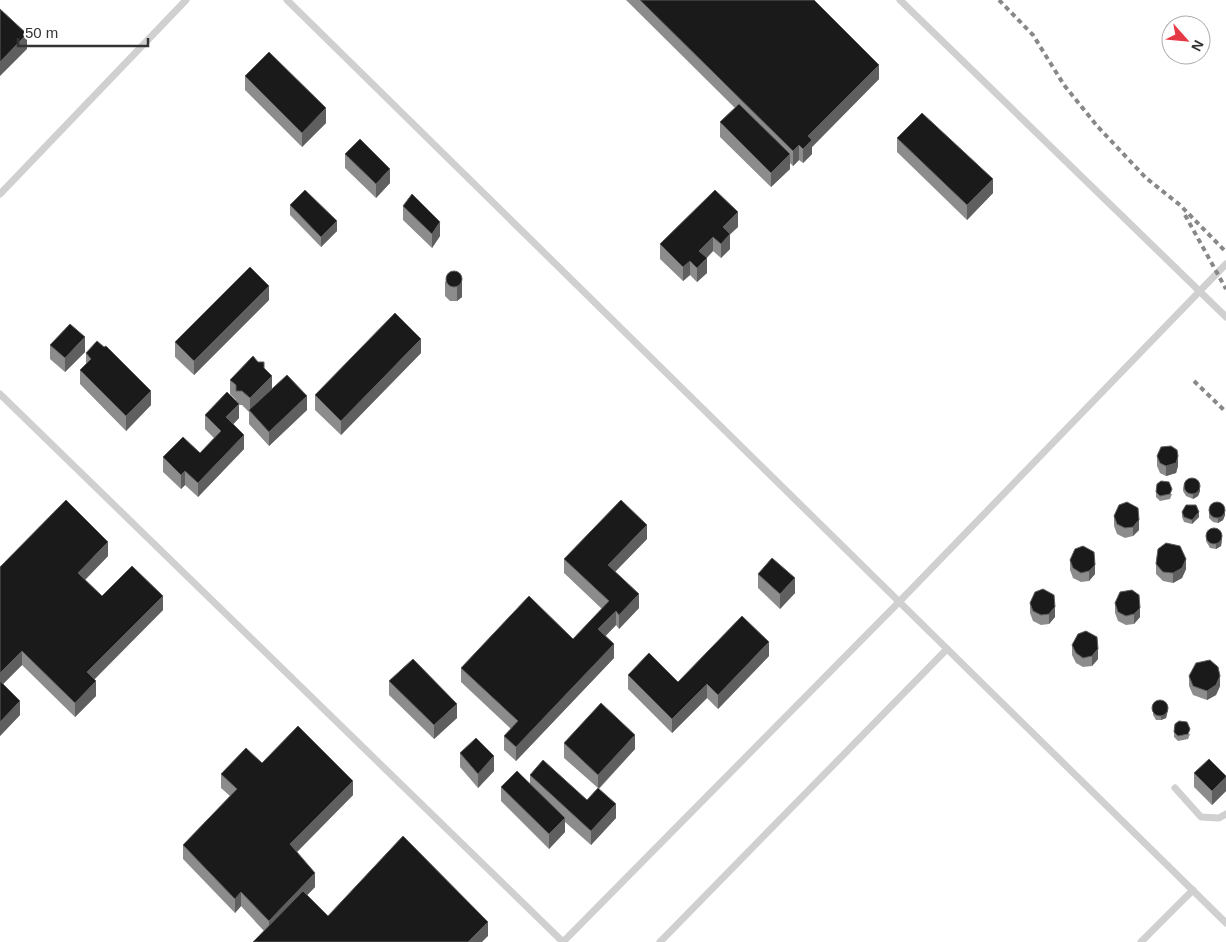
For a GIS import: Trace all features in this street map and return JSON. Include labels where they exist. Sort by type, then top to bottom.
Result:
[{"type":"lane","points":[[0,194],[186,0]]},
{"type":"lane","points":[[287,0],[1226,922]]},
{"type":"lane","points":[[900,0],[1226,318]]},
{"type":"lane","points":[[0,394],[563,942],[899,602],[1226,264]]},
{"type":"lane","points":[[660,942],[947,649]]},
{"type":"lane","points":[[1175,788],[1201,817],[1220,818],[1226,814]]},
{"type":"lane","points":[[1141,942],[1193,890]]},
{"type":"building","points":[[640,0],[814,0],[879,65],[808,136],[812,140],[803,149],[799,145],[793,151]]},
{"type":"building","points":[[0,9],[27,34],[0,62]]},
{"type":"building","points":[[269,52],[326,108],[302,133],[245,76]]},
{"type":"building","points":[[739,104],[790,154],[771,173],[720,122]]},
{"type":"building","points":[[922,113],[993,179],[967,205],[897,138]]},
{"type":"building","points":[[360,139],[390,169],[376,184],[345,154]]},
{"type":"building","points":[[305,190],[337,221],[321,237],[290,205]]},
{"type":"building","points":[[715,190],[738,212],[723,227],[730,234],[721,244],[713,237],[699,251],[707,258],[697,268],[690,261],[683,267],[660,244]]},
{"type":"building","points":[[412,194],[440,222],[432,234],[403,206]]},
{"type":"building","points":[[250,267],[269,286],[194,361],[175,342]]},
{"type":"building","points":[[451,271],[457,271],[462,276],[460,285],[451,287],[446,282],[446,276]]},
{"type":"building","points":[[395,313],[421,339],[341,421],[315,395]]},
{"type":"building","points":[[70,324],[85,337],[65,358],[50,345]]},
{"type":"building","points":[[97,341],[104,347],[106,346],[151,391],[126,416],[80,370],[91,359],[86,353]]},
{"type":"building","points":[[253,356],[258,362],[264,362],[264,368],[272,376],[250,398],[242,391],[236,391],[236,385],[230,380]]},
{"type":"building","points":[[287,375],[307,396],[269,432],[249,410]]},
{"type":"building","points":[[227,392],[239,404],[226,417],[244,435],[198,483],[185,471],[181,475],[163,457],[183,437],[200,453],[221,431],[205,415]]},
{"type":"building","points":[[1171,446],[1177,450],[1178,456],[1176,463],[1166,466],[1160,463],[1157,456],[1161,447]]},
{"type":"building","points":[[1192,478],[1200,486],[1192,494],[1184,486]]},
{"type":"building","points":[[1161,481],[1169,482],[1172,489],[1170,494],[1160,496],[1156,492],[1157,484]]},
{"type":"building","points":[[66,500],[108,542],[78,573],[102,596],[132,566],[163,596],[87,672],[96,681],[75,703],[22,651],[0,673],[0,567]]},
{"type":"building","points":[[621,500],[647,525],[608,565],[639,594],[619,615],[616,611],[598,629],[614,644],[516,747],[504,736],[518,721],[461,668],[529,596],[573,639],[609,601],[564,559]]},
{"type":"building","points":[[1127,502],[1138,508],[1139,520],[1133,527],[1125,528],[1117,524],[1114,516],[1119,505]]},
{"type":"building","points":[[1217,502],[1225,510],[1217,518],[1209,510]]},
{"type":"building","points":[[1186,505],[1196,505],[1199,512],[1192,520],[1184,517],[1182,512]]},
{"type":"building","points":[[1214,528],[1222,536],[1214,544],[1206,536]]},
{"type":"building","points":[[1166,543],[1180,546],[1186,559],[1182,568],[1173,573],[1163,572],[1156,564],[1158,549]]},
{"type":"building","points":[[1083,546],[1094,552],[1095,565],[1089,571],[1081,573],[1073,568],[1070,560],[1075,549]]},
{"type":"building","points":[[772,558],[795,578],[780,594],[758,574]]},
{"type":"building","points":[[1043,589],[1054,595],[1055,607],[1049,614],[1041,615],[1033,611],[1030,603],[1035,592]]},
{"type":"building","points":[[1132,590],[1139,595],[1140,608],[1134,614],[1126,616],[1118,612],[1115,603],[1120,592]]},
{"type":"building","points":[[742,616],[769,642],[718,695],[707,684],[672,719],[628,675],[649,653],[678,682]]},
{"type":"building","points":[[1086,631],[1097,637],[1098,649],[1092,656],[1083,658],[1076,653],[1072,645],[1078,634]]},
{"type":"building","points":[[413,659],[457,704],[434,725],[389,681]]},
{"type":"building","points":[[1210,660],[1218,667],[1220,676],[1216,685],[1207,691],[1193,686],[1189,676],[1196,663]]},
{"type":"building","points":[[0,681],[20,701],[0,722]]},
{"type":"building","points":[[1160,700],[1168,708],[1160,716],[1152,708]]},
{"type":"building","points":[[601,703],[635,735],[598,775],[564,743]]},
{"type":"building","points":[[1179,721],[1187,722],[1190,729],[1188,734],[1178,736],[1174,732],[1175,724]]},
{"type":"building","points":[[298,726],[353,781],[290,844],[315,873],[269,921],[241,892],[235,899],[183,845],[237,789],[221,774],[246,748],[262,763]]},
{"type":"building","points":[[476,738],[494,756],[478,774],[460,753]]},
{"type":"building","points":[[1209,759],[1226,776],[1212,791],[1194,773]]},
{"type":"building","points":[[543,760],[587,800],[598,788],[616,804],[591,831],[530,775]]},
{"type":"building","points":[[517,771],[565,818],[549,834],[501,787]]},
{"type":"building","points":[[403,836],[488,922],[468,942],[253,942],[303,891],[328,916]]},
{"type":"railway","points":[[999,0],[1033,35],[1064,85],[1098,127],[1146,178],[1180,205],[1226,252]]},
{"type":"railway","points":[[1185,215],[1226,289]]},
{"type":"railway","points":[[1194,381],[1226,412]]}]
